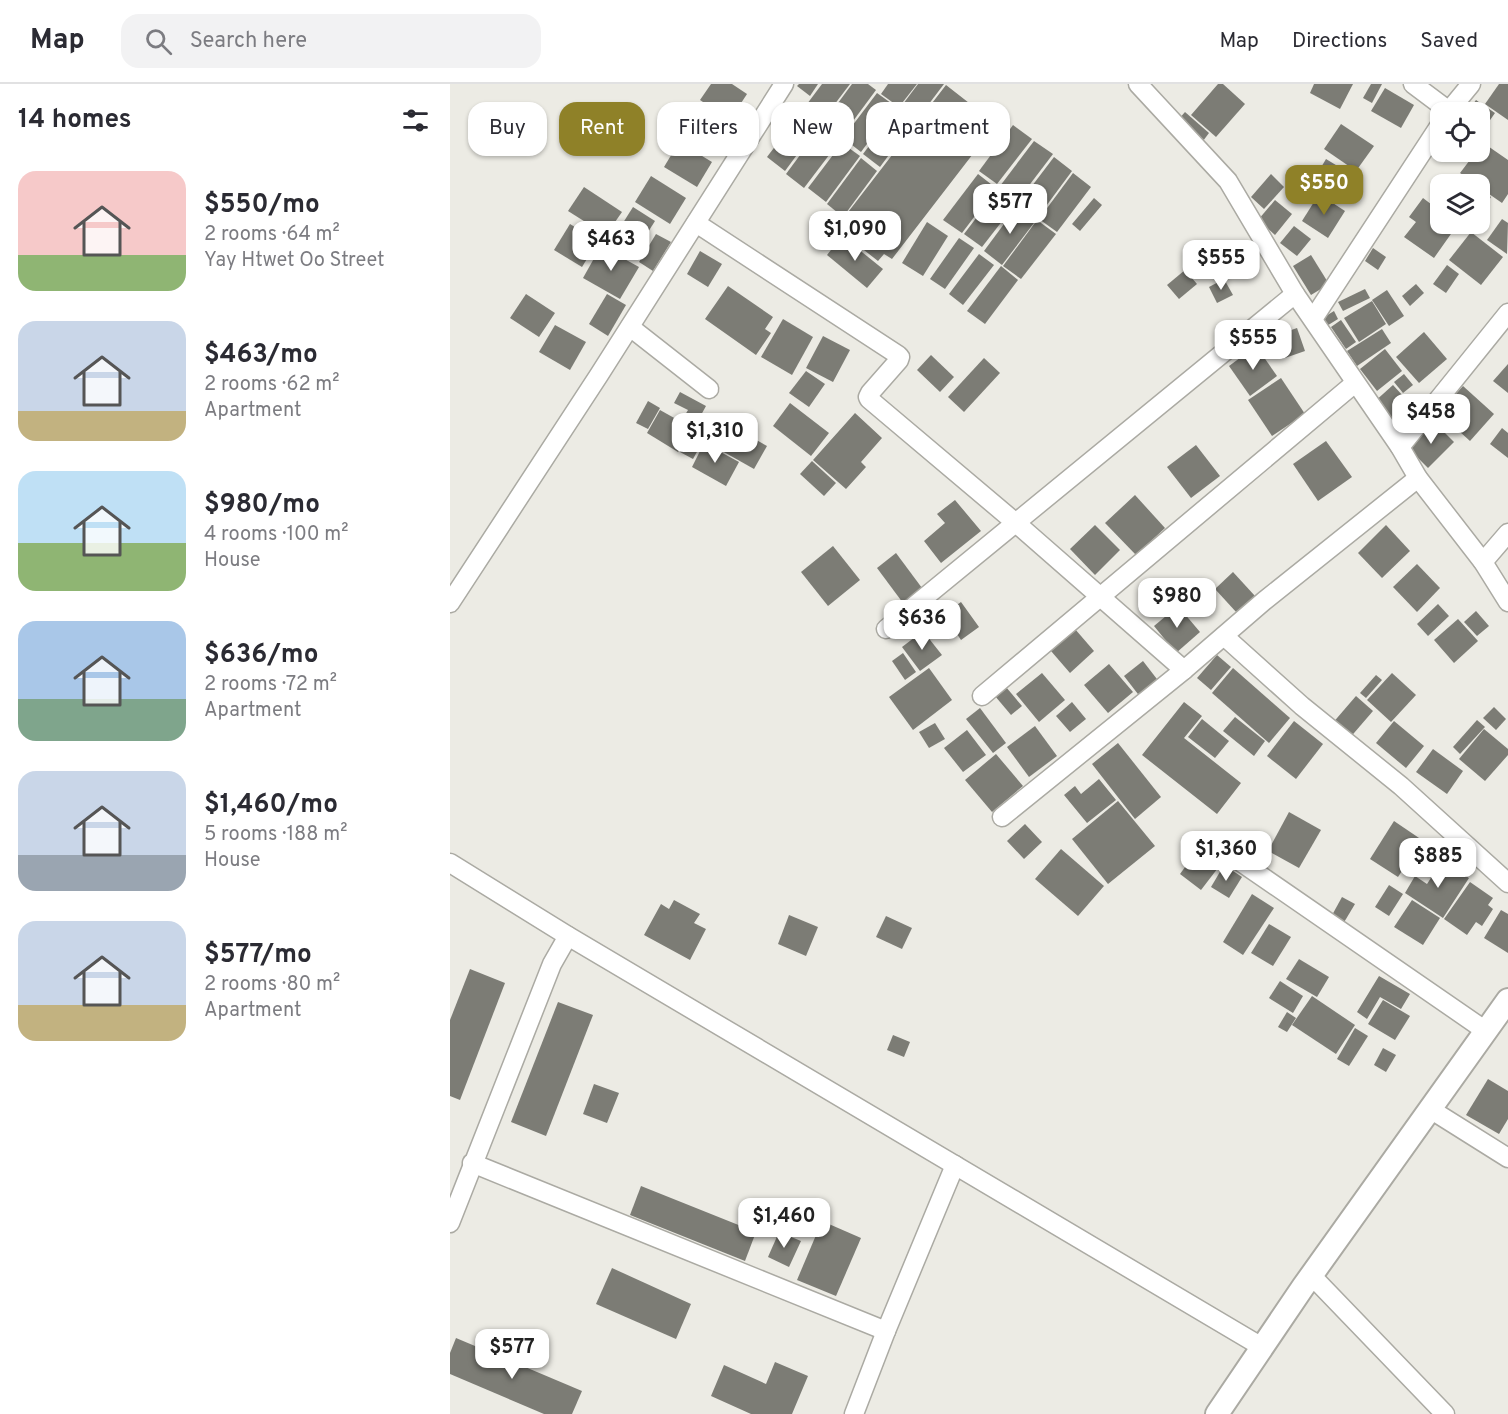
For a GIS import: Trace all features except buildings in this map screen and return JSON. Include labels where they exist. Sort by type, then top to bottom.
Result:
[{"type":"street","points":[[450,603],[630,327],[784,84]]},
{"type":"street","points":[[1138,84],[1228,181],[1295,294],[1400,447],[1418,478],[1483,562],[1508,602]]},
{"type":"street","points":[[1413,84],[1432,102]]},
{"type":"street","points":[[1457,102],[1471,84]]},
{"type":"street","points":[[1313,319],[1430,140]]},
{"type":"street","points":[[696,223],[898,355],[899,360],[870,393],[868,399],[1016,523],[1184,670]]},
{"type":"street","points":[[886,629],[1295,294]]},
{"type":"street","points":[[1400,447],[1508,313]]},
{"type":"street","points":[[630,327],[709,389]]},
{"type":"street","points":[[982,696],[1355,383]]},
{"type":"street","points":[[1002,817],[1184,670],[1264,601],[1418,478]]},
{"type":"street","points":[[1483,562],[1508,533]]},
{"type":"street","points":[[1224,636],[1302,706],[1401,786],[1508,883]]},
{"type":"street","points":[[1238,860],[1486,1031]]},
{"type":"street","points":[[450,863],[568,936],[1262,1347]]},
{"type":"street","points":[[450,1223],[552,964],[568,936]]},
{"type":"street","points":[[1217,1414],[1311,1275],[1508,1000]]},
{"type":"street","points":[[1430,1109],[1508,1158]]},
{"type":"street","points":[[472,1163],[886,1331]]},
{"type":"street","points":[[854,1414],[955,1165]]},
{"type":"street","points":[[1311,1275],[1445,1414]]}]
